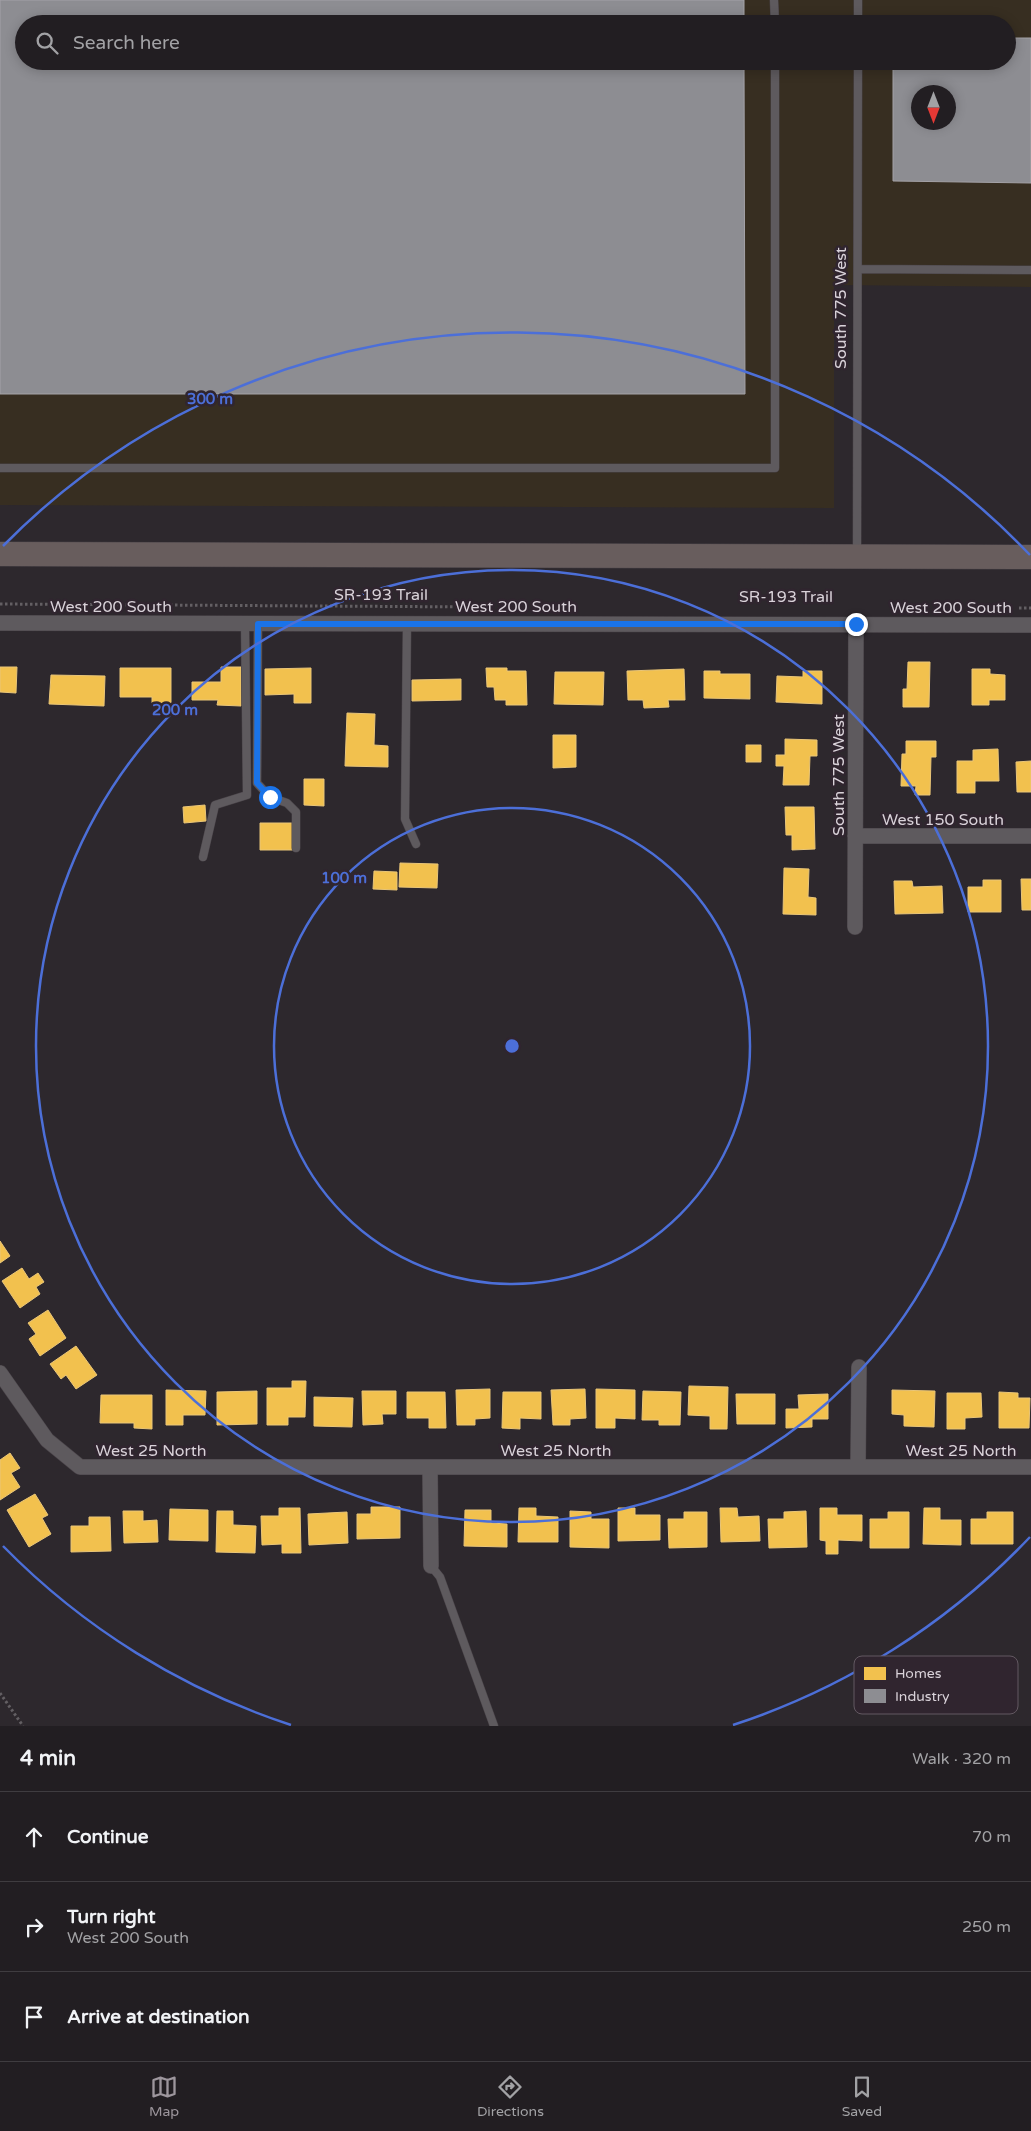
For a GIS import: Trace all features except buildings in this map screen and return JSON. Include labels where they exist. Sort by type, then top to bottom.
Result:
[{"type":"main road","points":[[0,554],[1031,556]]},
{"type":"street","name":"West 200 South","points":[[0,623],[1031,625]]},
{"type":"street","name":"South 775 West","points":[[855,927],[856,624]]},
{"type":"street","name":"West 150 South","points":[[856,836],[1031,836]]},
{"type":"street","points":[[858,1468],[860,1367]]},
{"type":"street","name":"West 25 North","points":[[0,1373],[47,1440],[80,1468],[1031,1468]]},
{"type":"street","points":[[430,1468],[430,1566]]},
{"type":"lane","points":[[774,0],[774,15]]},
{"type":"lane","points":[[858,0],[858,15]]},
{"type":"lane","points":[[0,468],[775,468],[774,70]]},
{"type":"lane","name":"South 775 West","points":[[857,556],[858,70]]},
{"type":"lane","points":[[858,269],[1031,270]]},
{"type":"lane","points":[[252,623],[257,783],[270,797],[287,803],[296,812],[296,848]]},
{"type":"lane","points":[[202,857],[215,805],[246,795],[252,623]]},
{"type":"lane","points":[[406,624],[405,819],[416,844]]},
{"type":"lane","points":[[430,1566],[440,1577],[494,1726]]},
{"type":"path","name":"SR-193 Trail","points":[[0,604],[478,607]]},
{"type":"path","points":[[1012,608],[1031,608]]},
{"type":"path","points":[[0,1693],[23,1726]]},
{"type":"shaded area","points":[[0,0],[1031,0],[1031,287],[834,285],[834,508],[0,505]]},
{"type":"route","points":[[270,797],[257,783],[258,624],[856,624]]}]
